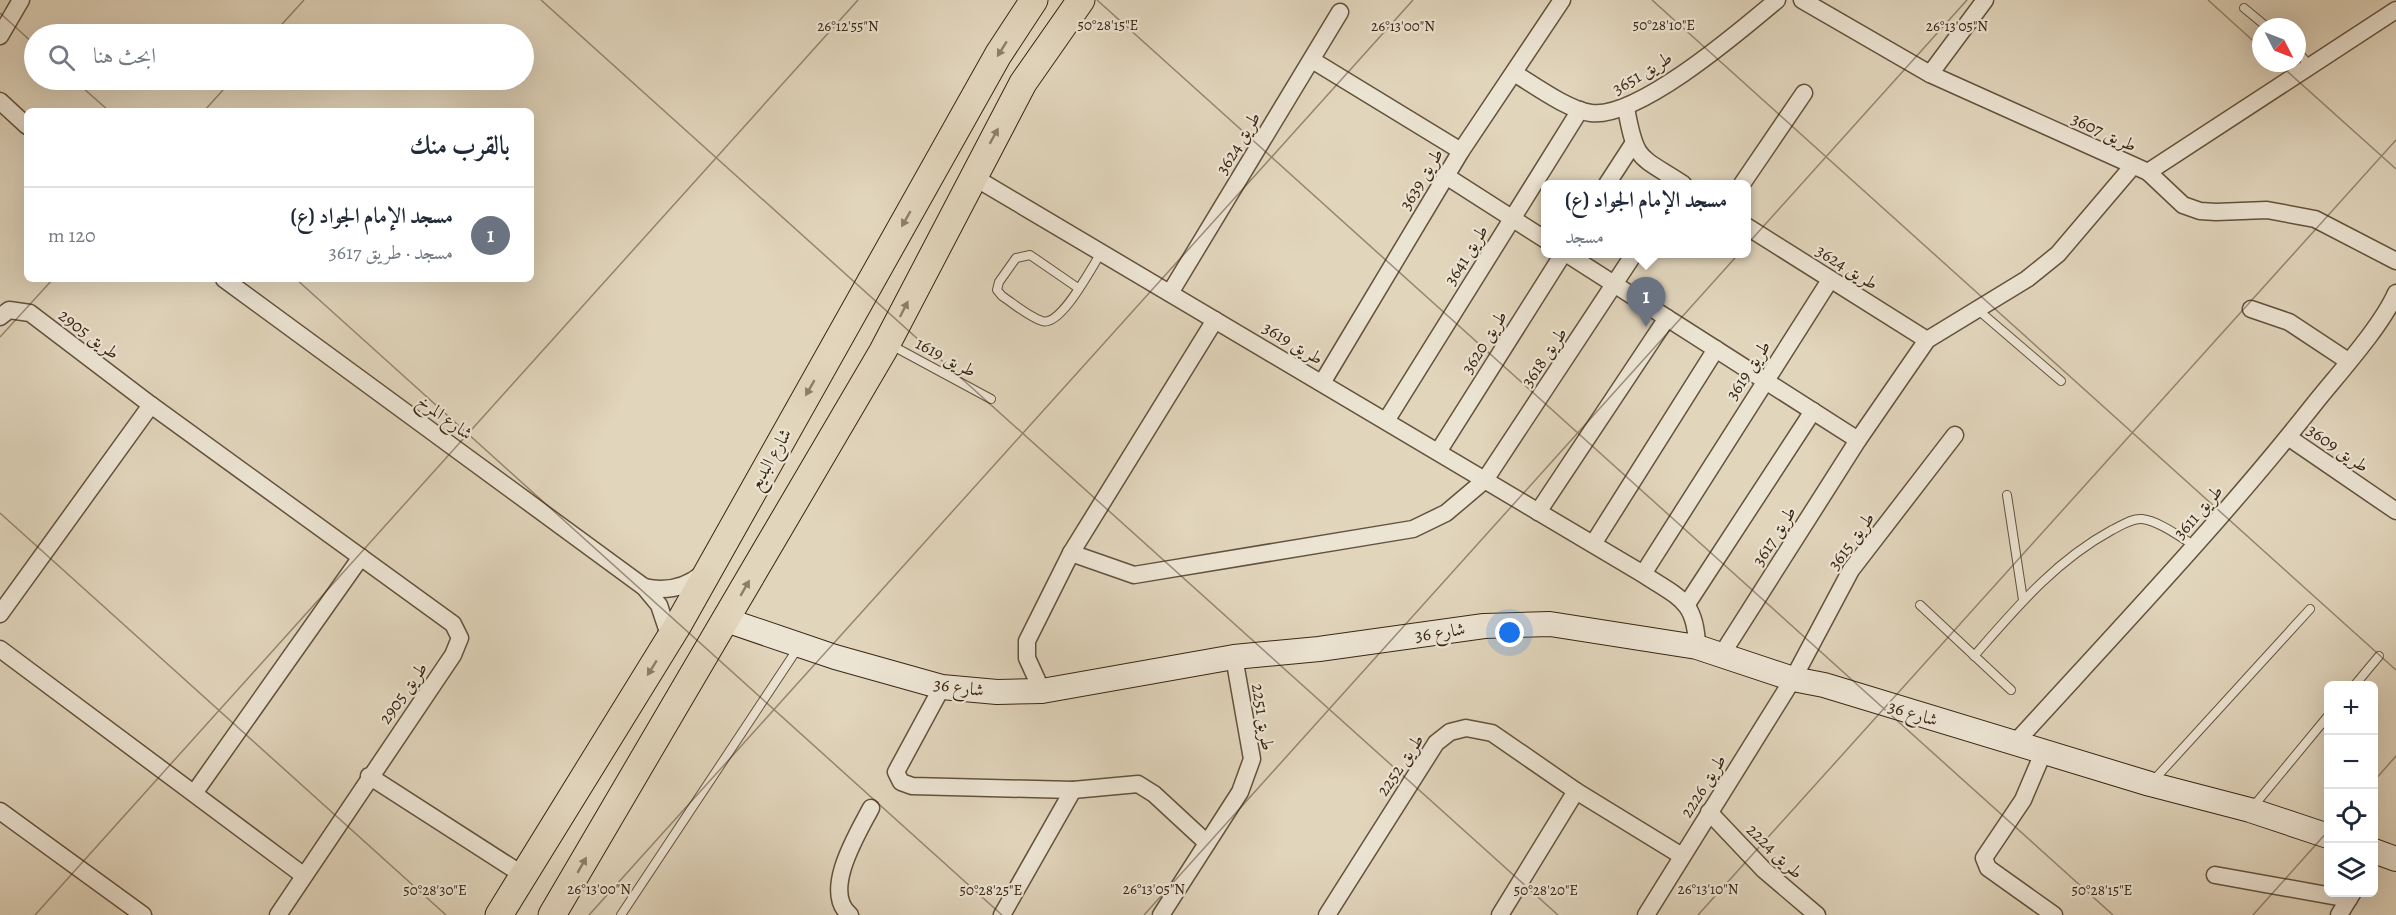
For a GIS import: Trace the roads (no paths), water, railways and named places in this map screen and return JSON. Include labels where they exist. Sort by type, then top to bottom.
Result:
[{"type":"main road","name":"شارع البديع","points":[[499,915],[670,638],[998,56],[1034,0]]},
{"type":"main road","points":[[557,912],[886,343],[1023,83],[1081,0]]},
{"type":"street","points":[[0,36],[21,0]]},
{"type":"street","name":"طريق 3639","points":[[1322,383],[1461,151],[1562,0]]},
{"type":"street","name":"طريق 3651","points":[[1514,73],[1580,110],[1613,112],[1626,108],[1688,69],[1777,0]]},
{"type":"street","name":"طريق 3607","points":[[1802,0],[1930,74],[2132,167],[2148,172],[2183,205],[2200,211],[2267,210],[2315,219],[2396,261]]},
{"type":"street","points":[[1930,74],[1985,0]]},
{"type":"street","points":[[2148,172],[2396,9],[2386,0]]},
{"type":"street","name":"طريق 3624","points":[[1170,293],[1340,12]]},
{"type":"street","points":[[1312,60],[1461,151]]},
{"type":"street","points":[[1745,180],[1804,93]]},
{"type":"street","points":[[0,102],[24,123]]},
{"type":"street","points":[[1626,108],[1633,144],[1645,162],[1672,180]]},
{"type":"street","name":"طريق 3641","points":[[1386,421],[1580,110]]},
{"type":"street","points":[[1610,180],[1633,144]]},
{"type":"street","points":[[1927,340],[2027,279],[2058,254],[2132,167]]},
{"type":"street","name":"طريق 3619","points":[[972,176],[1593,544],[1687,604]]},
{"type":"street","points":[[1446,176],[1541,237]]},
{"type":"street","name":"طريق 3624","points":[[1751,228],[1927,340]]},
{"type":"street","name":"طريق 3620","points":[[1438,452],[1562,258]]},
{"type":"street","points":[[1572,258],[1858,440]]},
{"type":"street","name":"طريق 3618","points":[[1071,553],[1134,575],[1413,529],[1446,513],[1485,480],[1632,258]]},
{"type":"street","name":"طريق 3619","points":[[1643,574],[1830,280]]},
{"type":"street","name":"شارع المرخ","points":[[228,282],[644,587],[659,605],[670,638]]},
{"type":"street","name":"طريق 3611","points":[[2014,744],[2195,546],[2288,437],[2392,303],[2396,293]]},
{"type":"street","points":[[2251,309],[2289,322],[2348,361]]},
{"type":"street","name":"طريق 2905","points":[[0,317],[9,310],[30,313],[151,405],[453,624],[460,638],[453,655],[369,776],[278,915]]},
{"type":"street","points":[[1539,512],[1667,318]]},
{"type":"street","points":[[1042,691],[1027,658],[1027,640],[1071,553],[1215,320]]},
{"type":"street","name":"طريق 3617","points":[[1722,654],[1858,440],[1927,340]]},
{"type":"street","points":[[1593,544],[1716,349]]},
{"type":"street","points":[[0,614],[151,405]]},
{"type":"street","name":"طريق 3617","points":[[1687,604],[1813,411]]},
{"type":"street","name":"طريق 3615","points":[[1793,679],[1851,570],[1955,435]]},
{"type":"street","name":"طريق 3609","points":[[2288,437],[2396,511]]},
{"type":"street","points":[[195,792],[361,557]]},
{"type":"street","points":[[644,587],[655,590],[676,588],[696,579],[711,563]]},
{"type":"street","points":[[1687,604],[1696,624],[1697,647]]},
{"type":"street","name":"شارع 36","points":[[726,620],[800,645],[942,687],[997,692],[1042,691],[1234,657],[1495,625],[1550,624],[1697,647],[1793,679],[1824,685],[2043,753],[2250,810],[2324,835]]},
{"type":"street","points":[[0,649],[195,792],[303,875]]},
{"type":"street","name":"طريق 2251","points":[[1161,915],[1240,792],[1252,759],[1234,657]]},
{"type":"street","name":"طريق 2226","points":[[1646,915],[1793,679]]},
{"type":"street","points":[[942,687],[896,772],[901,782],[912,786],[1072,790],[1138,784],[1154,794],[1207,843]]},
{"type":"street","name":"طريق 2252","points":[[1327,915],[1430,750],[1450,732],[1466,728],[1492,733],[1576,792],[1682,856]]},
{"type":"street","points":[[2043,753],[2023,800],[1984,858],[1988,868],[2054,915]]},
{"type":"street","points":[[369,776],[523,875]]},
{"type":"street","points":[[1002,915],[1072,790]]},
{"type":"street","points":[[1500,915],[1576,792]]},
{"type":"street","points":[[849,915],[844,910],[837,884],[871,808]]},
{"type":"street","points":[[0,811],[143,915]]},
{"type":"street","name":"طريق 2224","points":[[1709,812],[1764,870],[1817,915]]},
{"type":"street","points":[[2215,875],[2324,892]]},
{"type":"street","points":[[2339,915],[2350,897]]},
{"type":"lane","points":[[2244,8],[2256,18]]},
{"type":"lane","points":[[2306,61],[2310,66]]},
{"type":"lane","points":[[1078,288],[1030,255],[1016,258],[999,282],[997,290],[1002,296],[1043,321],[1059,317],[1078,288],[1101,252]]},
{"type":"lane","points":[[1977,309],[2061,381]]},
{"type":"lane","name":"طريق 1619","points":[[886,343],[991,399]]},
{"type":"lane","points":[[2007,495],[2023,600]]},
{"type":"lane","points":[[1974,656],[2023,600],[2061,562],[2130,521],[2149,521],[2195,546]]},
{"type":"lane","points":[[1920,605],[2011,690]]},
{"type":"lane","points":[[2150,784],[2310,609]]},
{"type":"lane","points":[[621,915],[800,645]]},
{"type":"lane","points":[[2358,681],[2379,656]]},
{"type":"lane","points":[[2250,810],[2324,721]]},
{"type":"place","name":"مسجد الإمام الجواد (ع)","points":[[1646,327]]}]
